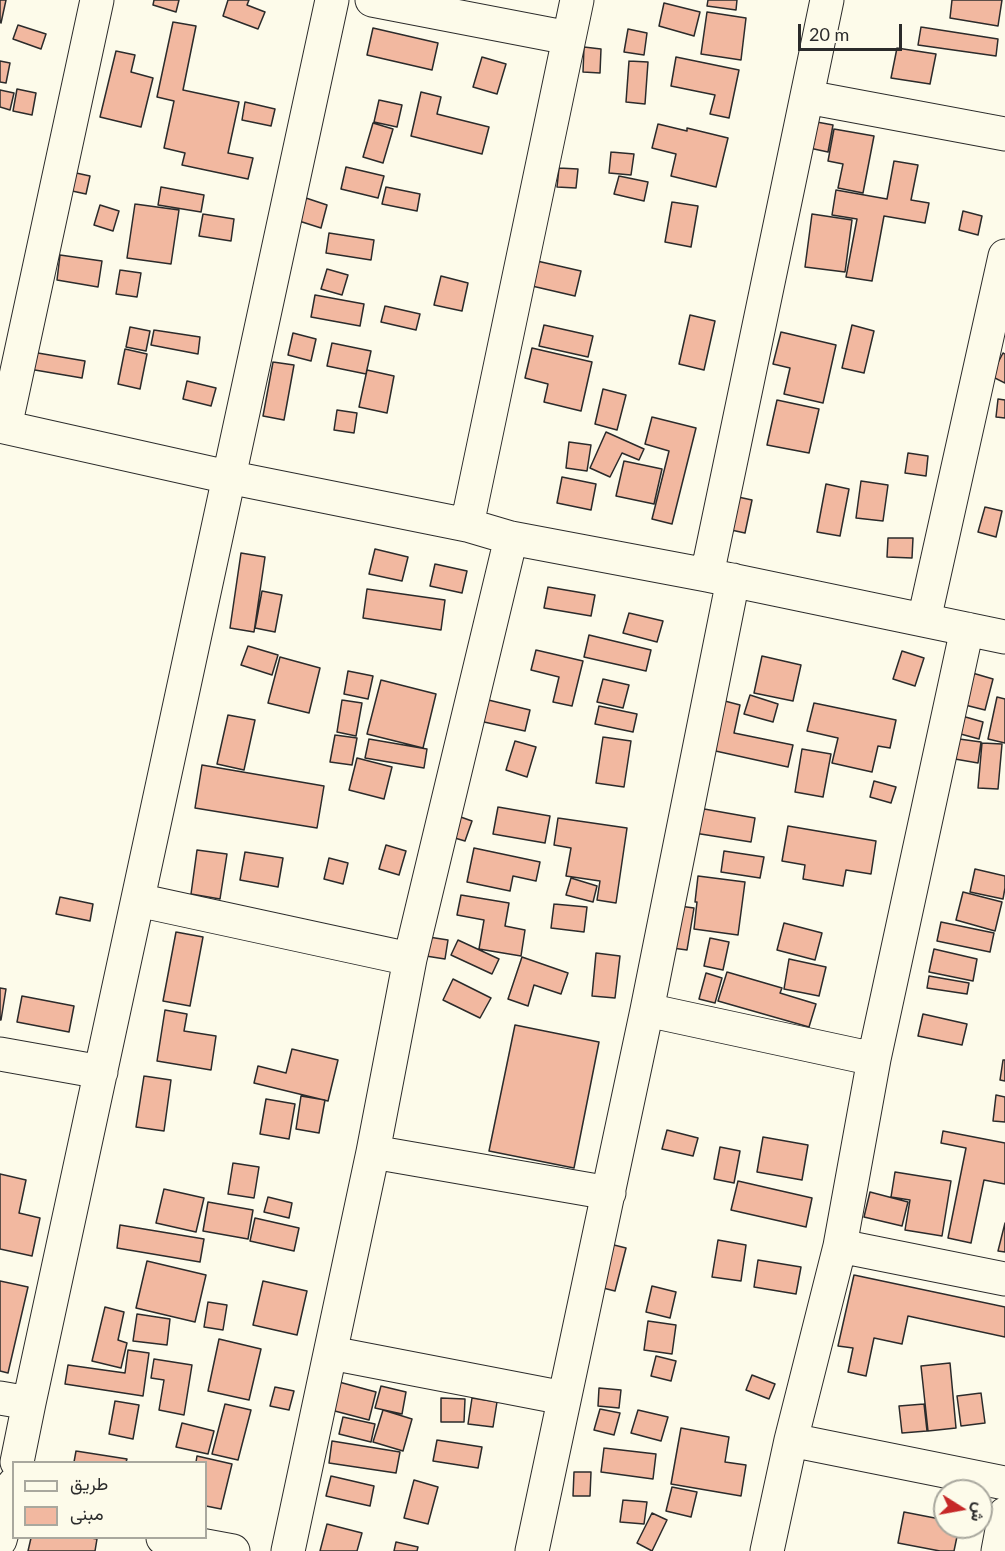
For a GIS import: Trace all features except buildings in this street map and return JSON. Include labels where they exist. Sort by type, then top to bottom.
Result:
[{"type":"street","points":[[96,0],[2,426],[228,477],[467,525],[511,538],[720,578],[1005,637]]},
{"type":"street","points":[[18,1461],[14,1400],[101,1072],[332,0]]},
{"type":"street","points":[[372,0],[569,38]]},
{"type":"street","points":[[467,525],[577,0]]},
{"type":"street","points":[[532,1551],[647,1010],[720,578],[807,97],[827,0]]},
{"type":"street","points":[[807,97],[1005,134]]},
{"type":"street","points":[[924,620],[1005,256]]},
{"type":"street","points":[[288,1551],[332,1353],[410,959],[511,538]]},
{"type":"street","points":[[767,1551],[791,1440],[840,1246],[874,1059],[967,629]]},
{"type":"street","points":[[138,900],[410,959]]},
{"type":"street","points":[[647,1010],[874,1059]]},
{"type":"street","points":[[0,1054],[101,1072]]},
{"type":"street","points":[[373,1152],[609,1193]]},
{"type":"street","points":[[840,1246],[1005,1279]]},
{"type":"street","points":[[332,1353],[564,1398]]},
{"type":"street","points":[[791,1440],[1005,1484]]},
{"type":"street","points":[[0,1540],[12,1500]]},
{"type":"street","points":[[998,1551],[1005,1514]]},
{"type":"street","points":[[168,1539],[233,1551]]}]
